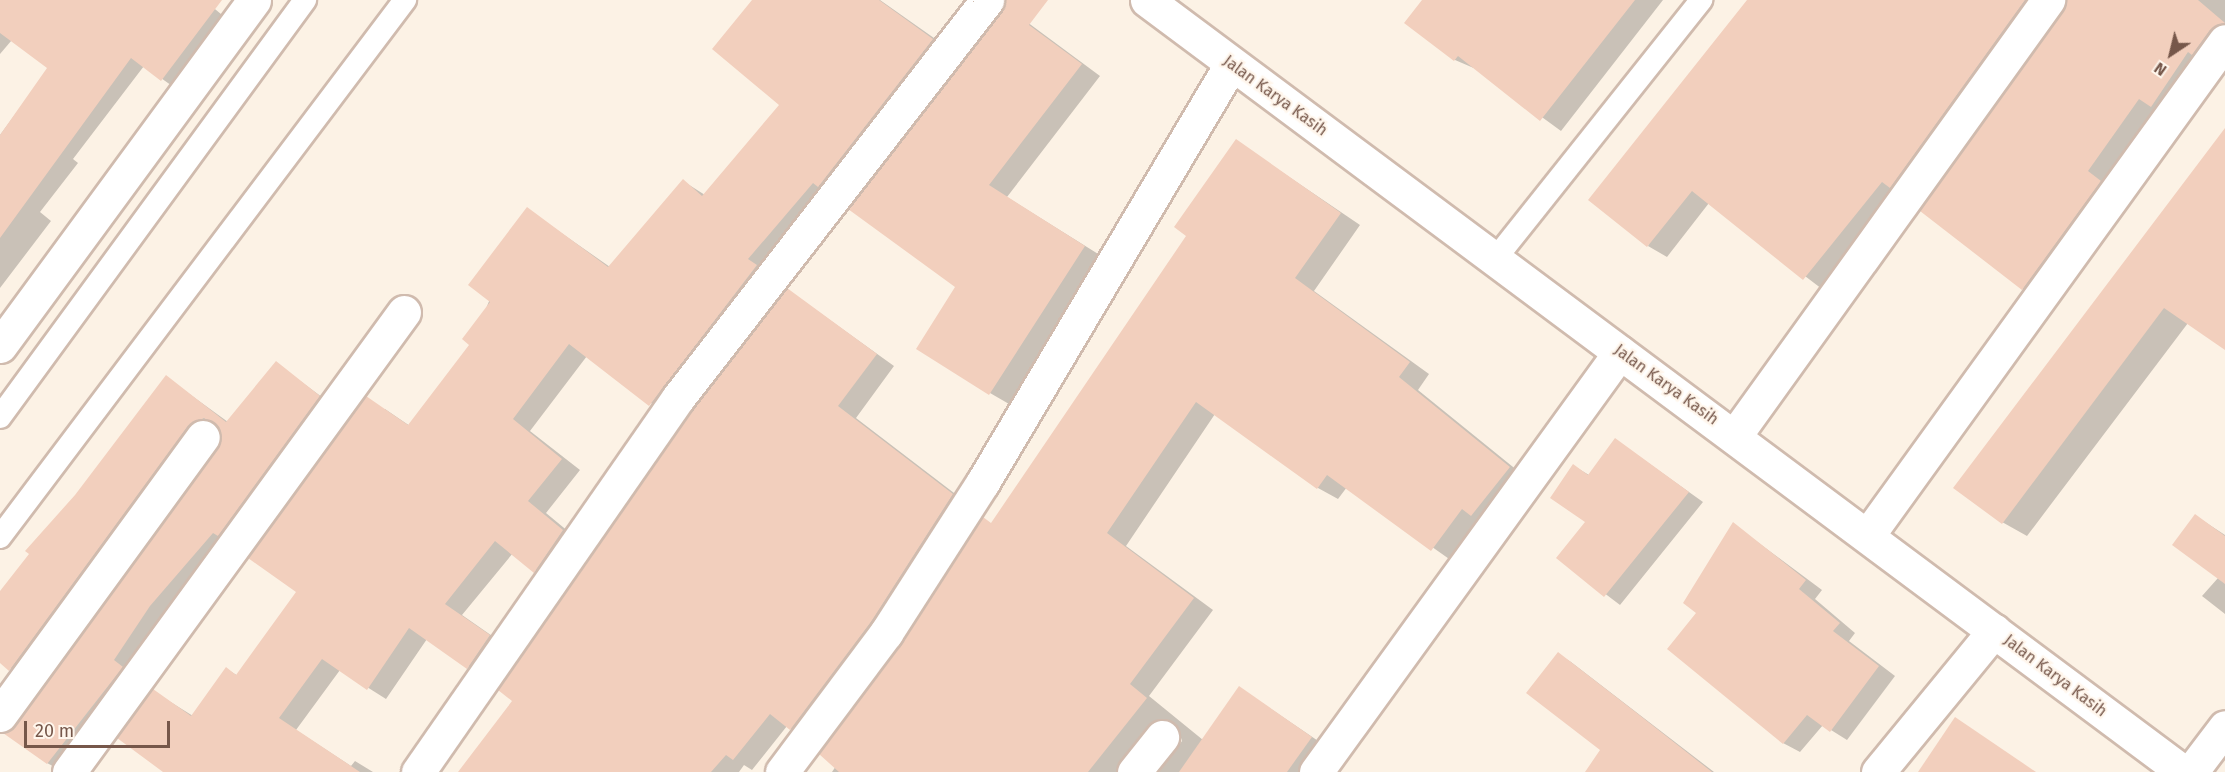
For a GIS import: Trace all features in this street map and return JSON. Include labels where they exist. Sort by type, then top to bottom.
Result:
[{"type":"street","points":[[0,346],[254,0]]},
{"type":"street","points":[[418,772],[678,398],[987,0]]},
{"type":"street","name":"Jalan Karya Kasih","points":[[1148,0],[1620,352],[1736,434],[2183,772]]},
{"type":"street","points":[[1736,434],[2048,0]]},
{"type":"street","points":[[1868,535],[2225,41]]},
{"type":"street","points":[[782,772],[886,633],[983,482],[1231,64]]},
{"type":"street","points":[[69,772],[404,312]]},
{"type":"street","points":[[1316,772],[1620,352]]},
{"type":"street","points":[[0,715],[204,437]]},
{"type":"street","points":[[1878,772],[1994,630]]},
{"type":"street","points":[[2191,772],[2225,727]]},
{"type":"street","points":[[1134,772],[1162,736]]},
{"type":"lane","points":[[0,417],[305,0]]},
{"type":"lane","points":[[0,537],[405,0]]},
{"type":"lane","points":[[1496,258],[1701,0]]},
{"type":"building","points":[[0,0],[222,0],[161,81],[131,58],[0,238],[0,135],[47,68],[0,33]]},
{"type":"building","points":[[752,0],[879,0],[933,39],[818,187],[813,183],[748,259],[757,265],[649,406],[569,344],[513,419],[562,459],[528,501],[563,530],[534,573],[495,541],[445,604],[490,635],[467,669],[409,628],[367,690],[322,659],[279,718],[360,772],[163,772],[117,738],[153,689],[191,716],[226,667],[236,675],[296,592],[248,558],[366,396],[408,425],[469,345],[462,339],[490,302],[468,285],[527,207],[608,267],[683,179],[702,196],[779,105],[712,49]]},
{"type":"building","points":[[1005,0],[1048,0],[1029,25],[1082,64],[989,185],[1085,246],[989,395],[916,349],[955,287],[848,209]]},
{"type":"building","points":[[1422,0],[1635,0],[1540,121],[1458,56],[1454,61],[1404,23]]},
{"type":"building","points":[[1747,0],[2025,0],[1890,188],[1882,182],[1803,280],[1692,191],[1647,247],[1588,200]]},
{"type":"building","points":[[2066,0],[2198,0],[2225,23],[2210,30],[2192,55],[2188,52],[2151,107],[2139,99],[2088,171],[2101,181],[2022,290],[1920,211]]},
{"type":"building","points":[[2225,128],[2225,350],[2164,308],[2002,524],[1953,488]]},
{"type":"building","points":[[1236,139],[1341,213],[1295,278],[1410,362],[1399,377],[1510,467],[1471,516],[1462,509],[1431,551],[1327,475],[1317,489],[1196,402],[1107,533],[1194,598],[1130,684],[1147,698],[1088,772],[839,772],[819,754],[901,644],[983,517],[991,523],[1186,236],[1174,227]]},
{"type":"building","points":[[787,288],[877,354],[838,406],[953,494],[871,622],[790,730],[770,714],[733,760],[726,755],[711,772],[458,772],[512,701],[498,690],[693,409]]},
{"type":"building","points":[[276,361],[320,396],[218,536],[213,533],[150,606],[114,660],[123,667],[47,764],[3,733],[15,726],[218,448],[220,429],[204,418],[188,426],[9,671],[0,663],[0,591],[29,554],[25,551],[75,495],[166,375],[226,422]]},
{"type":"building","points":[[1615,438],[1689,492],[1604,597],[1556,558],[1585,522],[1550,498],[1573,464],[1588,475]]},
{"type":"building","points":[[2195,514],[2225,536],[2225,584],[2172,545]]},
{"type":"building","points":[[1733,522],[1806,580],[1799,589],[1840,623],[1833,631],[1879,666],[1830,732],[1807,715],[1783,744],[1667,649],[1696,613],[1683,603]]},
{"type":"building","points":[[1558,652],[1712,772],[1585,772],[1600,750],[1526,693]]},
{"type":"building","points":[[1239,686],[1312,737],[1287,772],[1179,772]]},
{"type":"building","points":[[1955,717],[2036,772],[1918,772]]}]
